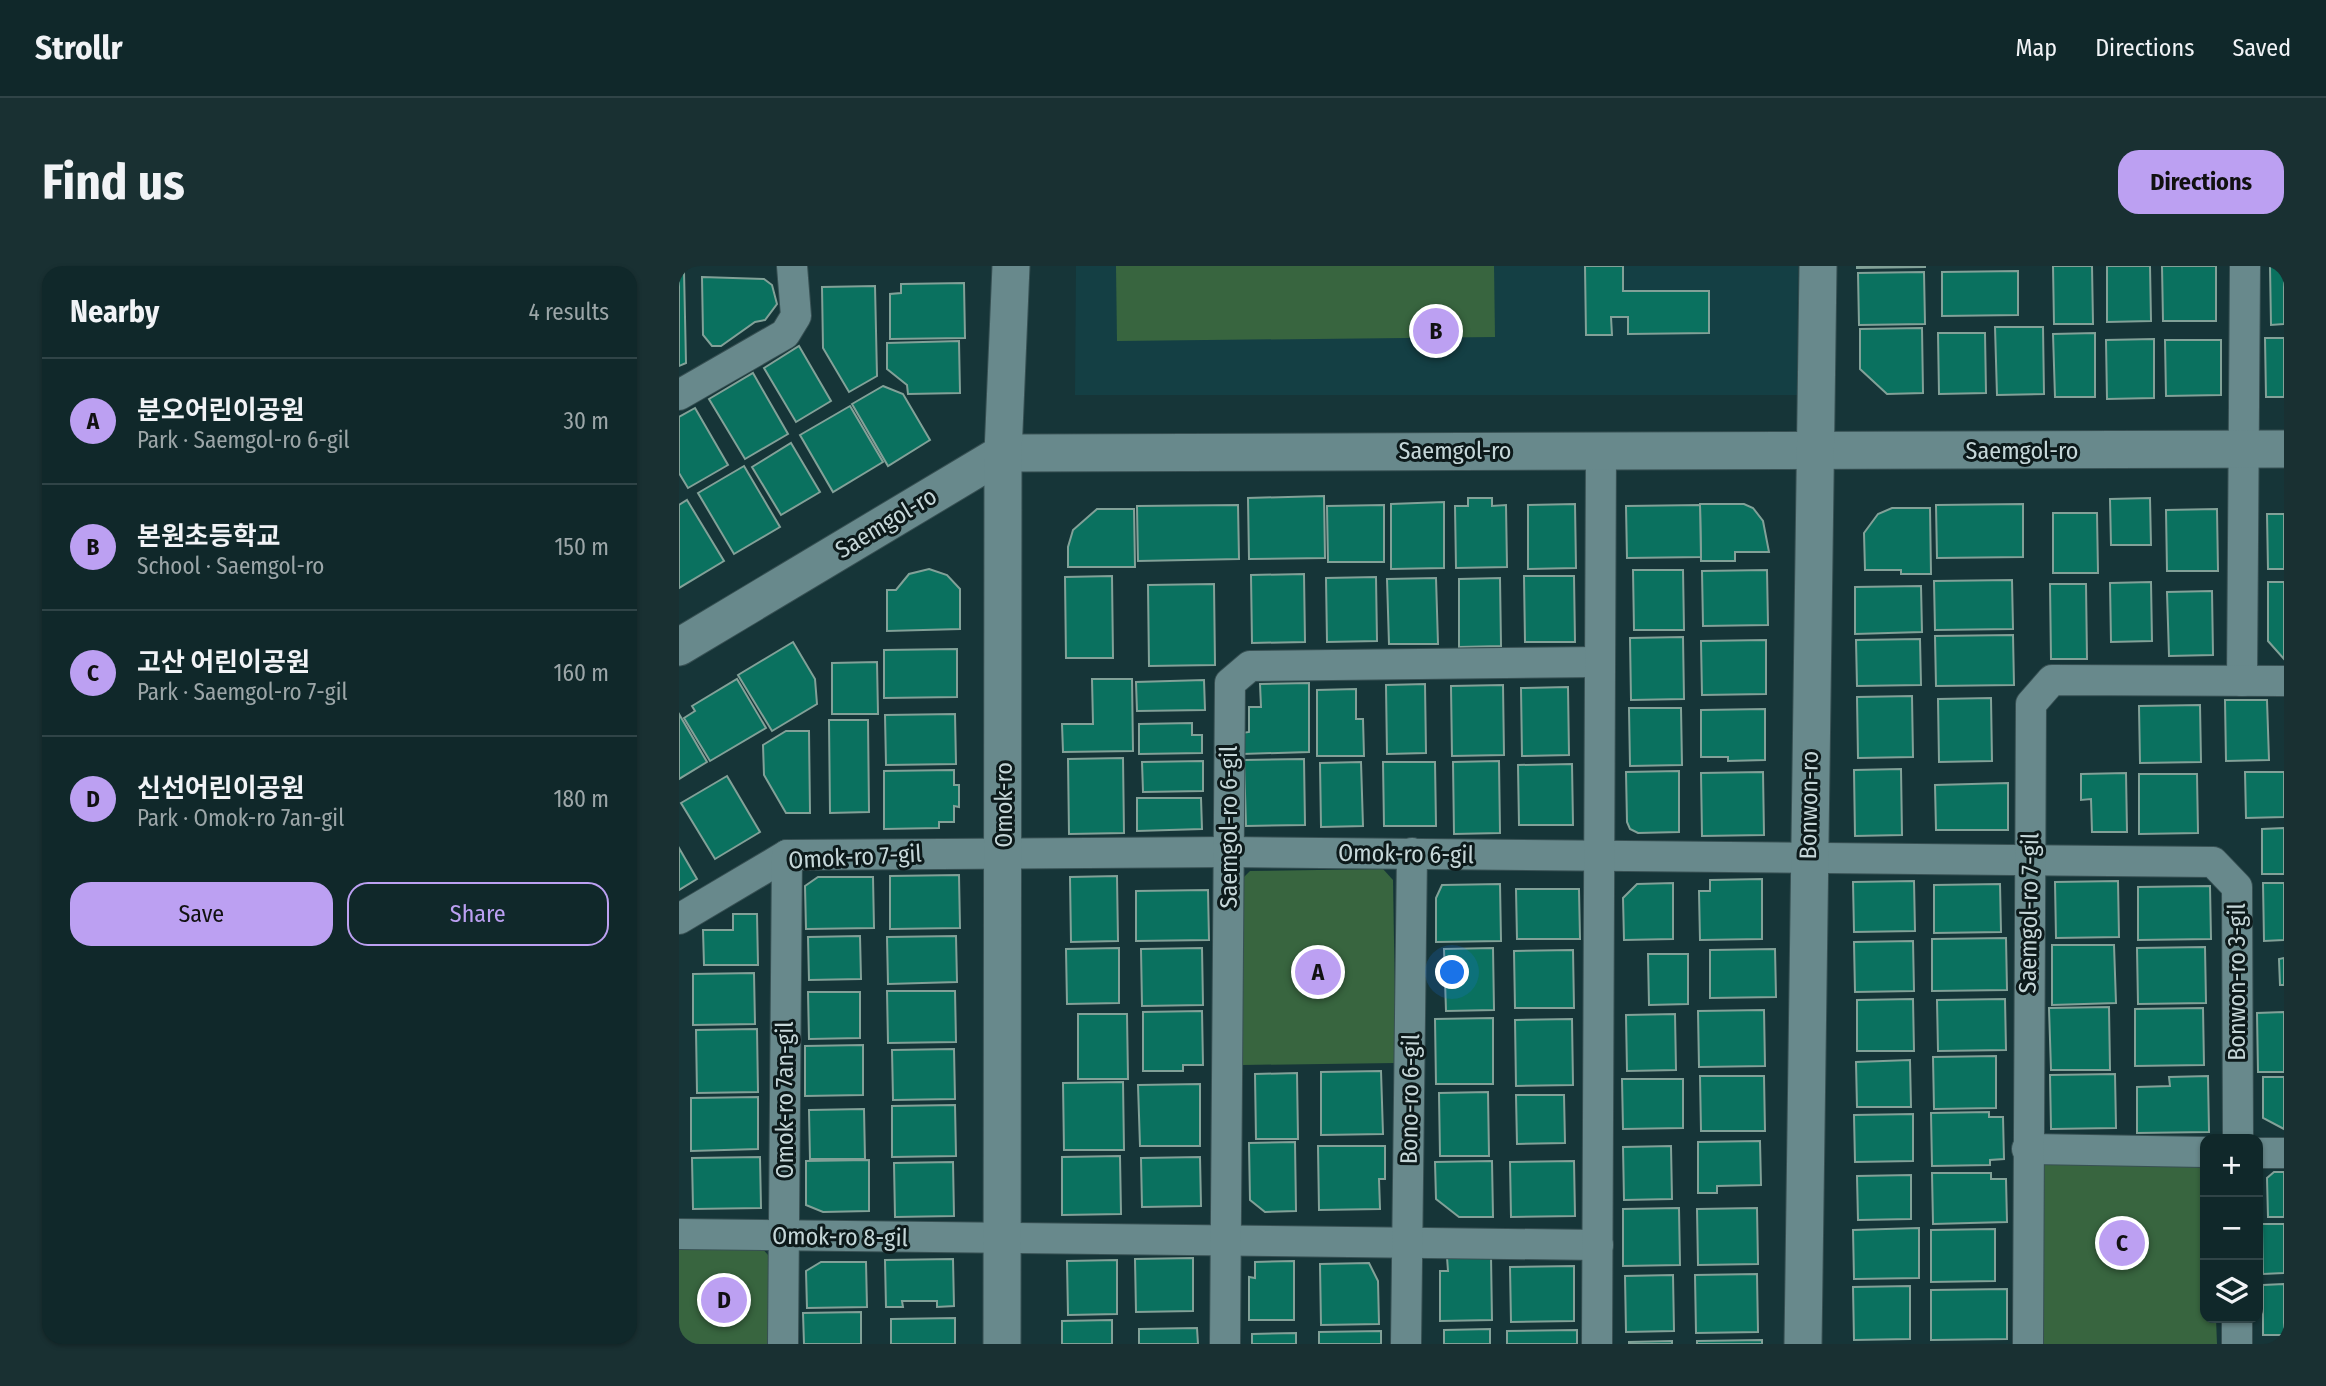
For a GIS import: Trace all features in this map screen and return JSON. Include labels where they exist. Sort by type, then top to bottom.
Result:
[{"type":"street","points":[[679,395],[785,334],[796,316],[792,266]]},
{"type":"street","name":"Omok-ro","points":[[1002,1344],[1005,852],[1003,453],[1011,266]]},
{"type":"street","name":"Bonwon-ro","points":[[1803,1344],[1818,266]]},
{"type":"street","points":[[2242,681],[2245,266]]},
{"type":"street","name":"Saemgol-ro","points":[[679,647],[1003,453],[2284,450]]},
{"type":"street","points":[[1597,1344],[1601,451]]},
{"type":"street","name":"Saemgol-ro 6-gil","points":[[1225,1344],[1230,682],[1250,666],[1598,662]]},
{"type":"street","name":"Saemgol-ro 7-gil","points":[[2028,1344],[2031,704],[2052,680],[2284,681]]},
{"type":"street","name":"Omok-ro 6-gil","points":[[1005,852],[1412,853],[1808,859]]},
{"type":"street","name":"Omok-ro 7-gil","points":[[679,919],[787,855],[1005,852]]},
{"type":"street","name":"Bono-ro 6-gil","points":[[1406,1344],[1412,853]]},
{"type":"street","name":"Omok-ro 7an-gil","points":[[783,1344],[787,855]]},
{"type":"street","name":"Bonwon-ro 3-gil","points":[[1808,859],[2213,862],[2237,887],[2238,1134]]},
{"type":"street","points":[[2027,1149],[2200,1152]]},
{"type":"street","points":[[2263,1153],[2284,1153]]},
{"type":"street","name":"Omok-ro 8-gil","points":[[679,1234],[1598,1245]]},
{"type":"street","points":[[2237,1323],[2237,1344]]},
{"type":"shaded area","points":[[1076,266],[1798,266],[1797,395],[1075,395]]},
{"type":"green space","points":[[1116,266],[1494,266],[1495,337],[1117,341]]},
{"type":"green space","points":[[1383,869],[1393,880],[1396,1063],[1242,1065],[1239,882],[1250,871]]},
{"type":"green space","points":[[2049,1158],[2200,1158],[2200,1323],[2216,1323],[2217,1344],[2041,1344],[2038,1169]]},
{"type":"green space","points":[[759,1245],[769,1256],[770,1344],[679,1344],[679,1246]]},
{"type":"building","points":[[1585,266],[1623,266],[1623,291],[1709,291],[1709,333],[1628,334],[1628,317],[1611,317],[1612,335],[1586,335]]},
{"type":"building","points":[[1925,266],[1925,267],[1857,268]]},
{"type":"building","points":[[2053,266],[2092,266],[2093,324],[2054,324]]},
{"type":"building","points":[[2107,266],[2150,266],[2151,321],[2107,322]]},
{"type":"building","points":[[2162,266],[2216,266],[2216,321],[2163,321]]},
{"type":"building","points":[[2270,266],[2284,266],[2284,324],[2271,325]]},
{"type":"building","points":[[679,271],[684,271],[686,363],[679,366]]},
{"type":"building","points":[[2018,271],[2018,315],[1942,316],[1942,272]]},
{"type":"building","points":[[1924,272],[1925,324],[1859,325],[1858,273]]},
{"type":"building","points":[[702,277],[764,279],[772,285],[777,304],[765,320],[755,322],[721,346],[712,346],[703,335]]},
{"type":"building","points":[[964,283],[965,338],[890,339],[890,294],[901,293],[901,284]]},
{"type":"building","points":[[875,286],[877,376],[849,392],[823,348],[822,287]]},
{"type":"building","points":[[1995,327],[2043,327],[2044,394],[1997,395]]},
{"type":"building","points":[[1922,328],[1923,393],[1887,394],[1860,369],[1860,329]]},
{"type":"building","points":[[1938,333],[1985,333],[1986,393],[1939,394]]},
{"type":"building","points":[[2095,333],[2095,397],[2055,397],[2053,334]]},
{"type":"building","points":[[2265,338],[2284,338],[2284,397],[2266,397]]},
{"type":"building","points":[[2154,339],[2154,398],[2107,399],[2106,340]]},
{"type":"building","points":[[2165,340],[2221,340],[2221,395],[2166,396]]},
{"type":"building","points":[[959,341],[960,393],[908,394],[907,385],[887,369],[887,343]]},
{"type":"building","points":[[799,346],[831,401],[796,422],[764,368]]},
{"type":"building","points":[[753,373],[788,434],[745,459],[709,399]]},
{"type":"building","points":[[883,386],[903,394],[930,440],[888,466],[852,404]]},
{"type":"building","points":[[850,406],[883,462],[833,492],[800,435]]},
{"type":"building","points":[[695,408],[728,465],[688,488],[679,473],[679,417]]},
{"type":"building","points":[[791,443],[820,492],[781,515],[752,467]]},
{"type":"building","points":[[744,466],[780,527],[734,554],[698,493]]},
{"type":"building","points":[[1324,496],[1325,558],[1249,559],[1248,498]]},
{"type":"building","points":[[1468,498],[1492,498],[1492,506],[1506,505],[1507,567],[1456,568],[1455,506],[1468,506]]},
{"type":"building","points":[[2150,498],[2151,545],[2111,545],[2110,499]]},
{"type":"building","points":[[687,500],[724,561],[679,588],[679,505]]},
{"type":"building","points":[[1444,502],[1444,568],[1391,569],[1391,504]]},
{"type":"building","points":[[1575,504],[1576,568],[1528,569],[1528,505]]},
{"type":"building","points":[[1700,504],[1744,504],[1753,508],[1763,521],[1769,552],[1735,552],[1735,561],[1701,561]]},
{"type":"building","points":[[2023,504],[2023,557],[1937,558],[1936,505]]},
{"type":"building","points":[[1238,505],[1239,559],[1138,561],[1137,506]]},
{"type":"building","points":[[1384,505],[1384,562],[1328,562],[1327,506]]},
{"type":"building","points":[[1700,505],[1701,557],[1627,558],[1626,506]]},
{"type":"building","points":[[1892,508],[1930,508],[1931,574],[1901,574],[1901,570],[1865,570],[1864,533],[1878,514]]},
{"type":"building","points":[[1097,509],[1134,509],[1135,567],[1068,567],[1068,547],[1073,530]]},
{"type":"building","points":[[2217,509],[2218,571],[2167,571],[2166,510]]},
{"type":"building","points":[[2053,513],[2097,513],[2098,573],[2053,573]]},
{"type":"building","points":[[2267,514],[2284,514],[2284,569],[2268,569]]},
{"type":"building","points":[[929,569],[947,575],[960,589],[960,629],[887,631],[887,590],[896,590],[909,574]]},
{"type":"building","points":[[1633,570],[1683,570],[1684,630],[1634,630]]},
{"type":"building","points":[[1767,570],[1768,625],[1703,626],[1702,571]]},
{"type":"building","points":[[1304,574],[1305,642],[1252,643],[1251,575]]},
{"type":"building","points":[[1112,576],[1113,658],[1066,658],[1065,577]]},
{"type":"building","points":[[1524,576],[1574,576],[1575,642],[1525,642]]},
{"type":"building","points":[[1376,577],[1377,641],[1327,642],[1326,578]]},
{"type":"building","points":[[1436,578],[1438,644],[1389,644],[1387,579]]},
{"type":"building","points":[[1500,578],[1501,646],[1459,647],[1459,579]]},
{"type":"building","points":[[2012,580],[2013,629],[1935,630],[1934,581]]},
{"type":"building","points":[[2151,582],[2152,641],[2111,642],[2110,583]]},
{"type":"building","points":[[2268,582],[2284,582],[2284,659],[2268,641]]},
{"type":"building","points":[[1214,584],[1215,665],[1149,666],[1148,585]]},
{"type":"building","points":[[2050,584],[2086,584],[2087,659],[2051,659]]},
{"type":"building","points":[[1921,586],[1922,632],[1855,634],[1855,587]]},
{"type":"building","points":[[2212,591],[2213,655],[2169,656],[2167,592]]},
{"type":"building","points":[[2013,635],[2014,685],[1936,686],[1935,636]]},
{"type":"building","points":[[1683,637],[1684,699],[1631,700],[1630,638]]},
{"type":"building","points":[[1920,639],[1921,685],[1857,686],[1856,640]]},
{"type":"building","points":[[1766,640],[1766,694],[1702,695],[1701,641]]},
{"type":"building","points":[[793,642],[815,679],[817,704],[772,731],[738,675]]},
{"type":"building","points":[[957,649],[957,697],[884,698],[884,650]]},
{"type":"building","points":[[877,662],[878,714],[832,714],[832,663]]},
{"type":"building","points":[[737,679],[766,728],[710,761],[684,718],[695,711],[692,706]]},
{"type":"building","points":[[1092,679],[1132,679],[1133,751],[1063,752],[1062,724],[1093,724]]},
{"type":"building","points":[[1204,680],[1205,710],[1137,711],[1136,682]]},
{"type":"building","points":[[1309,683],[1309,752],[1242,754],[1242,733],[1249,732],[1249,707],[1261,707],[1260,684]]},
{"type":"building","points":[[1425,684],[1426,753],[1387,754],[1386,685]]},
{"type":"building","points":[[1503,685],[1504,755],[1452,756],[1451,686]]},
{"type":"building","points":[[1568,687],[1569,755],[1522,756],[1521,688]]},
{"type":"building","points":[[1356,689],[1356,719],[1363,719],[1364,756],[1317,756],[1317,690]]},
{"type":"building","points":[[1912,696],[1913,757],[1858,758],[1857,697]]},
{"type":"building","points":[[1991,698],[1992,761],[1939,762],[1938,699]]},
{"type":"building","points":[[2225,700],[2267,700],[2269,760],[2226,761]]},
{"type":"building","points":[[2200,705],[2201,762],[2140,763],[2139,706]]},
{"type":"building","points":[[1629,708],[1681,708],[1682,765],[1630,766]]},
{"type":"building","points":[[1765,709],[1765,760],[1728,761],[1728,757],[1701,757],[1701,710]]},
{"type":"building","points":[[679,714],[707,762],[679,779]]},
{"type":"building","points":[[955,714],[956,764],[886,765],[885,715]]},
{"type":"building","points":[[829,720],[868,720],[869,812],[830,813]]},
{"type":"building","points":[[1192,723],[1192,735],[1202,735],[1202,753],[1139,754],[1139,724]]},
{"type":"building","points":[[786,731],[809,731],[810,813],[786,813],[764,775],[763,745]]},
{"type":"building","points":[[1123,758],[1124,833],[1069,834],[1068,759]]},
{"type":"building","points":[[1304,759],[1305,825],[1246,826],[1244,760]]},
{"type":"building","points":[[1203,761],[1203,791],[1143,792],[1142,762]]},
{"type":"building","points":[[1499,761],[1500,833],[1454,834],[1453,762]]},
{"type":"building","points":[[1361,762],[1363,826],[1321,827],[1320,763]]},
{"type":"building","points":[[1383,762],[1435,762],[1436,826],[1384,826]]},
{"type":"building","points":[[1572,764],[1573,825],[1519,825],[1518,765]]},
{"type":"building","points":[[1901,769],[1902,835],[1855,836],[1854,770]]},
{"type":"building","points":[[954,770],[954,785],[959,785],[959,807],[954,806],[954,822],[939,822],[939,828],[884,829],[884,771]]},
{"type":"building","points":[[1679,771],[1679,832],[1638,833],[1630,829],[1627,822],[1626,772]]},
{"type":"building","points":[[1763,772],[1764,835],[1702,836],[1701,773]]},
{"type":"building","points":[[2245,772],[2284,772],[2284,817],[2246,818]]},
{"type":"building","points":[[2126,773],[2127,832],[2092,832],[2091,799],[2081,800],[2081,774]]},
{"type":"building","points":[[2139,774],[2197,774],[2198,833],[2139,834]]},
{"type":"building","points":[[727,776],[760,832],[715,859],[681,803]]},
{"type":"building","points":[[2008,783],[2008,830],[1936,830],[1935,785]]},
{"type":"building","points":[[1137,798],[1201,798],[1202,829],[1137,831]]},
{"type":"building","points":[[2284,828],[2284,874],[2262,874],[2262,829]]},
{"type":"building","points":[[679,848],[697,879],[679,890]]},
{"type":"building","points":[[959,875],[960,928],[890,929],[890,876]]},
{"type":"building","points":[[1117,876],[1118,941],[1071,942],[1070,877]]},
{"type":"building","points":[[818,877],[873,877],[874,928],[806,929],[805,886]]},
{"type":"building","points":[[1762,879],[1762,939],[1700,940],[1699,891],[1710,891],[1710,880]]},
{"type":"building","points":[[1914,881],[1915,931],[1854,932],[1853,882]]},
{"type":"building","points":[[2118,881],[2119,937],[2056,938],[2055,882]]},
{"type":"building","points":[[1673,883],[1673,939],[1624,940],[1623,898],[1637,884]]},
{"type":"building","points":[[2263,883],[2284,883],[2284,940],[2264,941]]},
{"type":"building","points":[[1500,884],[1501,941],[1436,942],[1436,898],[1442,885]]},
{"type":"building","points":[[2000,884],[2001,932],[1934,933],[1934,885]]},
{"type":"building","points":[[2210,886],[2211,939],[2138,940],[2138,887]]},
{"type":"building","points":[[1516,889],[1579,889],[1580,939],[1517,939]]},
{"type":"building","points":[[1208,890],[1209,940],[1136,941],[1136,891]]},
{"type":"building","points":[[733,914],[757,914],[758,965],[704,965],[703,930],[733,930]]},
{"type":"building","points":[[860,936],[861,979],[809,980],[808,937]]},
{"type":"building","points":[[956,936],[957,982],[888,984],[887,937]]},
{"type":"building","points":[[2006,938],[2007,990],[1932,991],[1932,939]]},
{"type":"building","points":[[1913,941],[1914,991],[1855,992],[1854,942]]},
{"type":"building","points":[[2052,945],[2114,945],[2116,1003],[2052,1005]]},
{"type":"building","points":[[2205,947],[2206,1003],[2138,1004],[2137,948]]},
{"type":"building","points":[[1119,948],[1119,1003],[1067,1004],[1066,949]]},
{"type":"building","points":[[1202,948],[1203,1005],[1142,1006],[1141,949]]},
{"type":"building","points":[[1493,948],[1494,1010],[1446,1011],[1444,949]]},
{"type":"building","points":[[1775,949],[1776,997],[1710,998],[1710,950]]},
{"type":"building","points":[[1573,950],[1574,1008],[1515,1008],[1514,951]]},
{"type":"building","points":[[1648,954],[1688,954],[1688,1004],[1649,1005]]},
{"type":"building","points":[[2284,958],[2284,985],[2280,985],[2279,959]]},
{"type":"building","points":[[754,973],[755,1024],[693,1025],[693,974]]},
{"type":"building","points":[[887,991],[955,991],[956,1042],[888,1043]]},
{"type":"building","points":[[808,992],[860,992],[860,1038],[809,1039]]},
{"type":"building","points":[[1913,999],[1914,1051],[1857,1051],[1857,1000]]},
{"type":"building","points":[[2005,999],[2006,1050],[1938,1051],[1937,1000]]},
{"type":"building","points":[[2109,1007],[2110,1070],[2051,1070],[2049,1008]]},
{"type":"building","points":[[2203,1008],[2204,1065],[2135,1066],[2135,1009]]},
{"type":"building","points":[[1764,1010],[1765,1066],[1699,1067],[1698,1011]]},
{"type":"building","points":[[1202,1011],[1203,1065],[1183,1065],[1183,1071],[1143,1071],[1143,1012]]},
{"type":"building","points":[[2284,1012],[2284,1072],[2258,1072],[2257,1013]]},
{"type":"building","points":[[1078,1014],[1127,1014],[1128,1079],[1078,1079]]},
{"type":"building","points":[[1675,1014],[1676,1070],[1627,1071],[1626,1015]]},
{"type":"building","points":[[1493,1018],[1493,1084],[1436,1084],[1435,1019]]},
{"type":"building","points":[[1572,1019],[1573,1085],[1516,1086],[1515,1020]]},
{"type":"building","points":[[757,1029],[758,1092],[697,1093],[696,1030]]},
{"type":"building","points":[[863,1045],[863,1095],[805,1096],[805,1046]]},
{"type":"building","points":[[954,1049],[955,1099],[893,1100],[892,1050]]},
{"type":"building","points":[[1996,1056],[1996,1108],[1934,1109],[1933,1057]]},
{"type":"building","points":[[1910,1060],[1911,1107],[1857,1107],[1856,1062]]},
{"type":"building","points":[[1381,1071],[1383,1134],[1321,1135],[1321,1072]]},
{"type":"building","points":[[1297,1073],[1298,1139],[1256,1139],[1255,1074]]},
{"type":"building","points":[[2115,1074],[2116,1128],[2051,1129],[2050,1075]]},
{"type":"building","points":[[1700,1076],[1764,1076],[1765,1131],[1701,1131]]},
{"type":"building","points":[[2208,1076],[2209,1132],[2137,1133],[2137,1087],[2170,1086],[2169,1077]]},
{"type":"building","points":[[2263,1077],[2284,1077],[2284,1129],[2263,1118]]},
{"type":"building","points":[[1622,1079],[1683,1079],[1683,1128],[1623,1129]]},
{"type":"building","points":[[1123,1082],[1124,1150],[1064,1150],[1063,1083]]},
{"type":"building","points":[[1200,1084],[1200,1146],[1140,1146],[1138,1085]]},
{"type":"building","points":[[1488,1092],[1489,1156],[1440,1156],[1439,1093]]},
{"type":"building","points":[[1516,1095],[1564,1095],[1565,1143],[1517,1144]]},
{"type":"building","points":[[758,1097],[758,1149],[691,1151],[691,1098]]},
{"type":"building","points":[[955,1105],[956,1156],[892,1157],[892,1106]]},
{"type":"building","points":[[864,1109],[865,1159],[810,1159],[809,1110]]},
{"type":"building","points":[[1989,1112],[1989,1117],[2003,1117],[2004,1159],[1990,1160],[1990,1165],[1932,1166],[1931,1113]]},
{"type":"building","points":[[1913,1114],[1913,1161],[1855,1162],[1854,1115]]},
{"type":"building","points":[[1760,1141],[1761,1185],[1717,1186],[1717,1193],[1698,1193],[1698,1142]]},
{"type":"building","points":[[1295,1142],[1296,1211],[1265,1212],[1250,1200],[1249,1143]]},
{"type":"building","points":[[1318,1146],[1385,1146],[1385,1179],[1379,1179],[1380,1209],[1319,1210]]},
{"type":"building","points":[[1671,1146],[1672,1199],[1624,1200],[1623,1147]]},
{"type":"building","points":[[1120,1156],[1121,1214],[1062,1215],[1062,1157]]},
{"type":"building","points":[[760,1157],[761,1208],[693,1209],[692,1158]]},
{"type":"building","points":[[1200,1157],[1201,1206],[1142,1207],[1141,1158]]},
{"type":"building","points":[[869,1160],[869,1211],[823,1212],[806,1205],[806,1161]]},
{"type":"building","points":[[1492,1161],[1493,1217],[1459,1217],[1436,1199],[1435,1162]]},
{"type":"building","points":[[1574,1161],[1575,1216],[1511,1217],[1510,1162]]},
{"type":"building","points":[[953,1162],[954,1216],[895,1217],[894,1163]]},
{"type":"building","points":[[2274,1172],[2284,1172],[2284,1217],[2268,1217],[2267,1178]]},
{"type":"building","points":[[1932,1173],[1991,1173],[1991,1179],[2006,1179],[2007,1222],[1933,1224]]},
{"type":"building","points":[[1911,1175],[1911,1219],[1858,1220],[1857,1176]]},
{"type":"building","points":[[1679,1208],[1680,1265],[1623,1266],[1623,1209]]},
{"type":"building","points":[[1757,1208],[1758,1264],[1698,1265],[1697,1209]]},
{"type":"building","points":[[2263,1224],[2284,1224],[2284,1273],[2263,1274]]},
{"type":"building","points":[[1919,1228],[1919,1278],[1854,1279],[1853,1230]]},
{"type":"building","points":[[1995,1229],[1995,1281],[1931,1282],[1931,1230]]},
{"type":"building","points":[[1491,1256],[1492,1320],[1440,1321],[1440,1271],[1448,1271],[1447,1257]]},
{"type":"building","points":[[1193,1258],[1193,1311],[1136,1312],[1135,1259]]},
{"type":"building","points":[[953,1259],[954,1306],[937,1307],[937,1301],[902,1301],[903,1307],[886,1307],[885,1260]]},
{"type":"building","points":[[1117,1260],[1117,1314],[1068,1315],[1067,1261]]},
{"type":"building","points":[[1294,1261],[1294,1320],[1249,1320],[1249,1277],[1255,1278],[1255,1262]]},
{"type":"building","points":[[821,1262],[866,1262],[867,1307],[807,1308],[806,1271]]},
{"type":"building","points":[[1369,1263],[1378,1281],[1379,1324],[1321,1325],[1320,1264]]},
{"type":"building","points":[[1574,1266],[1574,1321],[1511,1322],[1510,1267]]},
{"type":"building","points":[[1757,1274],[1758,1332],[1696,1333],[1695,1275]]},
{"type":"building","points":[[1673,1275],[1674,1331],[1626,1332],[1625,1276]]},
{"type":"building","points":[[2284,1284],[2284,1335],[2263,1335],[2263,1285]]},
{"type":"building","points":[[1910,1286],[1910,1339],[1854,1340],[1853,1287]]},
{"type":"building","points":[[2007,1289],[2007,1339],[1931,1340],[1931,1290]]},
{"type":"building","points":[[861,1312],[861,1344],[804,1344],[803,1313]]},
{"type":"building","points":[[955,1318],[955,1344],[891,1344],[891,1319]]},
{"type":"building","points":[[1112,1320],[1112,1344],[1062,1344],[1062,1321]]},
{"type":"building","points":[[1197,1328],[1198,1344],[1139,1344],[1139,1329]]},
{"type":"building","points":[[1490,1329],[1490,1344],[1444,1344],[1444,1330]]},
{"type":"building","points":[[1577,1330],[1577,1344],[1507,1344],[1507,1331]]},
{"type":"building","points":[[1381,1331],[1381,1344],[1319,1344],[1319,1332]]},
{"type":"building","points":[[1296,1333],[1296,1344],[1252,1344],[1252,1334]]},
{"type":"building","points":[[1762,1340],[1762,1344],[1697,1344],[1697,1341]]},
{"type":"building","points":[[1672,1341],[1672,1344],[1629,1344],[1629,1342]]},
{"type":"place","name":"본원초등학교","points":[[1436,331]]},
{"type":"place","name":"분오어린이공원","points":[[1318,972]]},
{"type":"place","name":"고산 어린이공원","points":[[2122,1243]]},
{"type":"place","name":"신선어린이공원","points":[[724,1300]]}]
